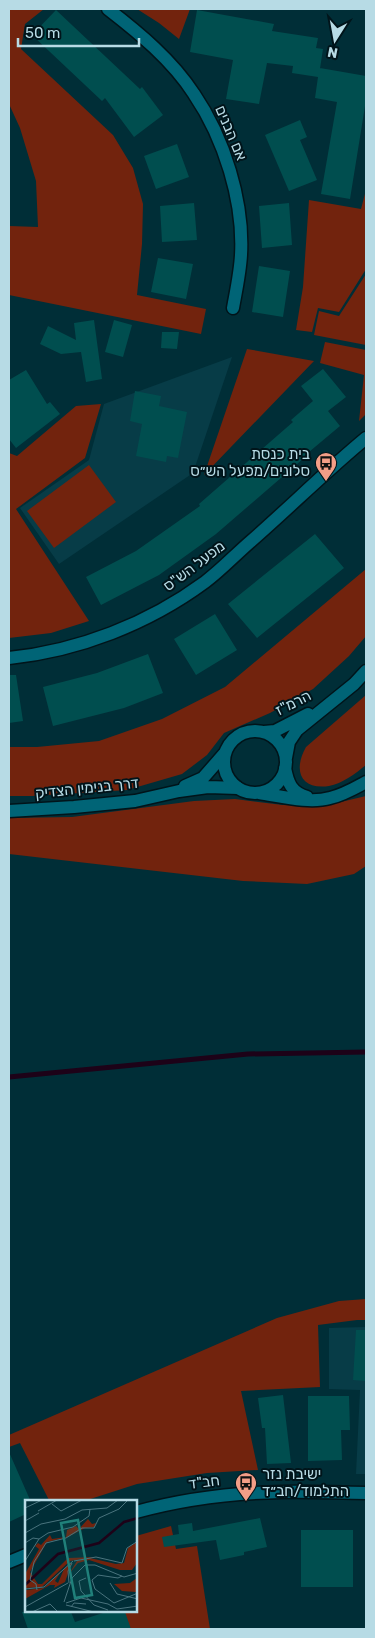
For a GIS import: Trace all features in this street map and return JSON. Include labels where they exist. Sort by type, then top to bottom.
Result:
[{"type":"street","name":"אם הבנים","points":[[108,9],[143,38],[172,66],[194,93],[213,126],[228,162],[240,227],[241,255],[233,308]]},
{"type":"street","name":"מפעל הש\"ס","points":[[9,658],[59,650],[102,636],[143,620],[175,602],[206,581],[366,439]]},
{"type":"street","name":"הרמ\"ז","points":[[285,763],[289,742],[297,730],[336,699],[366,671]]},
{"type":"street","name":"הרמ\"ז","points":[[264,732],[274,731],[336,699]]},
{"type":"street","points":[[169,793],[203,778],[224,754],[228,745],[235,737],[244,732],[254,730],[264,732],[279,742],[283,749],[288,782],[293,790],[303,796],[316,800]]},
{"type":"street","points":[[224,754],[226,773],[231,782],[238,788],[248,792],[286,798],[316,800],[336,796],[366,782]]},
{"type":"street","points":[[259,793],[268,790],[276,784],[282,777],[285,763]]},
{"type":"street","points":[[169,793],[208,787],[238,788]]},
{"type":"street","name":"דרך בנימין הצדיק","points":[[9,811],[135,801],[169,793]]},
{"type":"street","name":"חב\"ד","points":[[138,1511],[165,1504],[227,1496],[281,1492],[366,1493]]},
{"type":"street","points":[[9,1562],[25,1555]]},
{"type":"shaded area","points":[[9,9],[44,9],[25,24],[21,49],[113,135],[133,168],[143,204],[142,244],[137,295],[206,309],[201,334],[9,295],[9,226],[38,227],[36,181],[20,128],[9,104]]},
{"type":"shaded area","points":[[137,9],[190,9],[179,39]]},
{"type":"shaded area","points":[[366,190],[366,269],[339,312],[318,308],[312,332],[296,330],[303,287],[309,200],[361,209]]},
{"type":"shaded area","points":[[366,274],[366,345],[314,335],[319,311],[339,316]]},
{"type":"shaded area","points":[[325,342],[366,350],[366,414],[359,421],[364,375],[320,363]]},
{"type":"shaded area","points":[[247,349],[314,361],[204,475]]},
{"type":"shaded area","points":[[232,357],[193,473],[59,564],[20,508],[89,460],[104,404]]},
{"type":"shaded area","points":[[101,404],[85,458],[16,509],[89,621],[51,633],[9,638],[9,453],[17,456],[76,406]]},
{"type":"shaded area","points":[[89,465],[116,502],[54,548],[27,511]]},
{"type":"shaded area","points":[[366,569],[366,636],[349,656],[313,689],[270,713],[224,733],[207,755],[182,774],[127,790],[9,796],[9,747],[37,747],[99,741],[162,719],[225,687]]},
{"type":"shaded area","points":[[366,695],[366,765],[349,778],[334,785],[311,785],[302,777],[300,771],[302,755],[306,747]]},
{"type":"shaded area","points":[[366,796],[366,866],[354,874],[307,884],[243,881],[9,854],[9,818],[72,817],[194,801],[235,799],[283,805],[324,806]]},
{"type":"shaded area","points":[[366,1299],[366,1320],[318,1325],[320,1387],[241,1391],[258,1470],[207,1473],[137,1484],[87,1500],[49,1500],[20,1443],[9,1447],[9,1435],[277,1318],[339,1301]]},
{"type":"shaded area","points":[[366,1327],[366,1474],[356,1474],[360,1390],[329,1389],[329,1328]]},
{"type":"shaded area","points":[[171,1526],[176,1549],[197,1546],[210,1629],[129,1629],[124,1613],[138,1613],[138,1535]]},
{"type":"building","points":[[56,10],[140,89],[142,87],[163,115],[134,137],[105,98],[102,101],[32,35]]},
{"type":"building","points":[[197,10],[274,24],[272,31],[318,38],[316,48],[323,49],[320,68],[366,76],[366,100],[350,199],[321,194],[337,102],[315,98],[318,77],[292,73],[293,66],[267,63],[259,104],[226,99],[233,60],[190,52]]},
{"type":"building","points":[[300,120],[307,137],[300,140],[317,180],[289,191],[265,135]]},
{"type":"building","points":[[177,144],[189,177],[156,189],[144,156]]},
{"type":"building","points":[[194,203],[197,240],[162,242],[160,206]]},
{"type":"building","points":[[289,203],[292,245],[262,248],[259,206]]},
{"type":"building","points":[[158,258],[193,264],[186,299],[151,292]]},
{"type":"building","points":[[259,266],[290,271],[283,317],[252,312]]},
{"type":"building","points":[[94,320],[102,379],[86,382],[81,352],[61,354],[40,344],[48,326],[76,340],[74,323]]},
{"type":"building","points":[[114,320],[132,325],[123,357],[105,352]]},
{"type":"building","points":[[162,332],[179,332],[177,349],[161,348]]},
{"type":"building","points":[[323,369],[346,397],[328,411],[340,426],[216,534],[159,575],[101,605],[86,577],[136,551],[200,506],[199,504],[293,422],[291,420],[313,401],[301,386]]},
{"type":"building","points":[[26,370],[47,404],[50,402],[60,414],[16,448],[9,439],[9,380]]},
{"type":"building","points":[[135,391],[161,396],[159,406],[187,412],[178,458],[167,456],[166,462],[136,456],[142,424],[130,421]]},
{"type":"building","points":[[315,534],[344,568],[257,638],[228,604]]},
{"type":"building","points":[[215,614],[237,650],[196,675],[174,639]]},
{"type":"building","points":[[148,654],[163,693],[124,708],[53,726],[43,687],[97,673]]},
{"type":"building","points":[[9,675],[16,675],[23,721],[9,723]]},
{"type":"building","points":[[356,1330],[366,1330],[366,1381],[353,1380]]},
{"type":"building","points":[[283,1395],[291,1463],[267,1464],[265,1428],[262,1428],[258,1398]]},
{"type":"building","points":[[308,1396],[349,1396],[350,1430],[341,1430],[342,1460],[308,1461]]},
{"type":"building","points":[[9,1452],[30,1500],[25,1500],[25,1514],[9,1522]]},
{"type":"building","points":[[260,1518],[267,1547],[244,1552],[244,1555],[220,1560],[216,1540],[164,1547],[162,1537],[179,1534],[178,1525],[192,1523],[193,1531]]},
{"type":"building","points":[[301,1530],[353,1530],[353,1587],[301,1587]]},
{"type":"building","points":[[22,1612],[71,1613],[75,1622],[103,1613],[125,1613],[131,1629],[28,1629]]},
{"type":"waterway","points":[[9,1077],[248,1054],[366,1052]]},
{"type":"place","name":"בית כנסת סלונים/מפעל הש״ס","points":[[326,482]]},
{"type":"place","name":"ישיבת נזר התלמוד/חב״ד","points":[[246,1502]]}]
